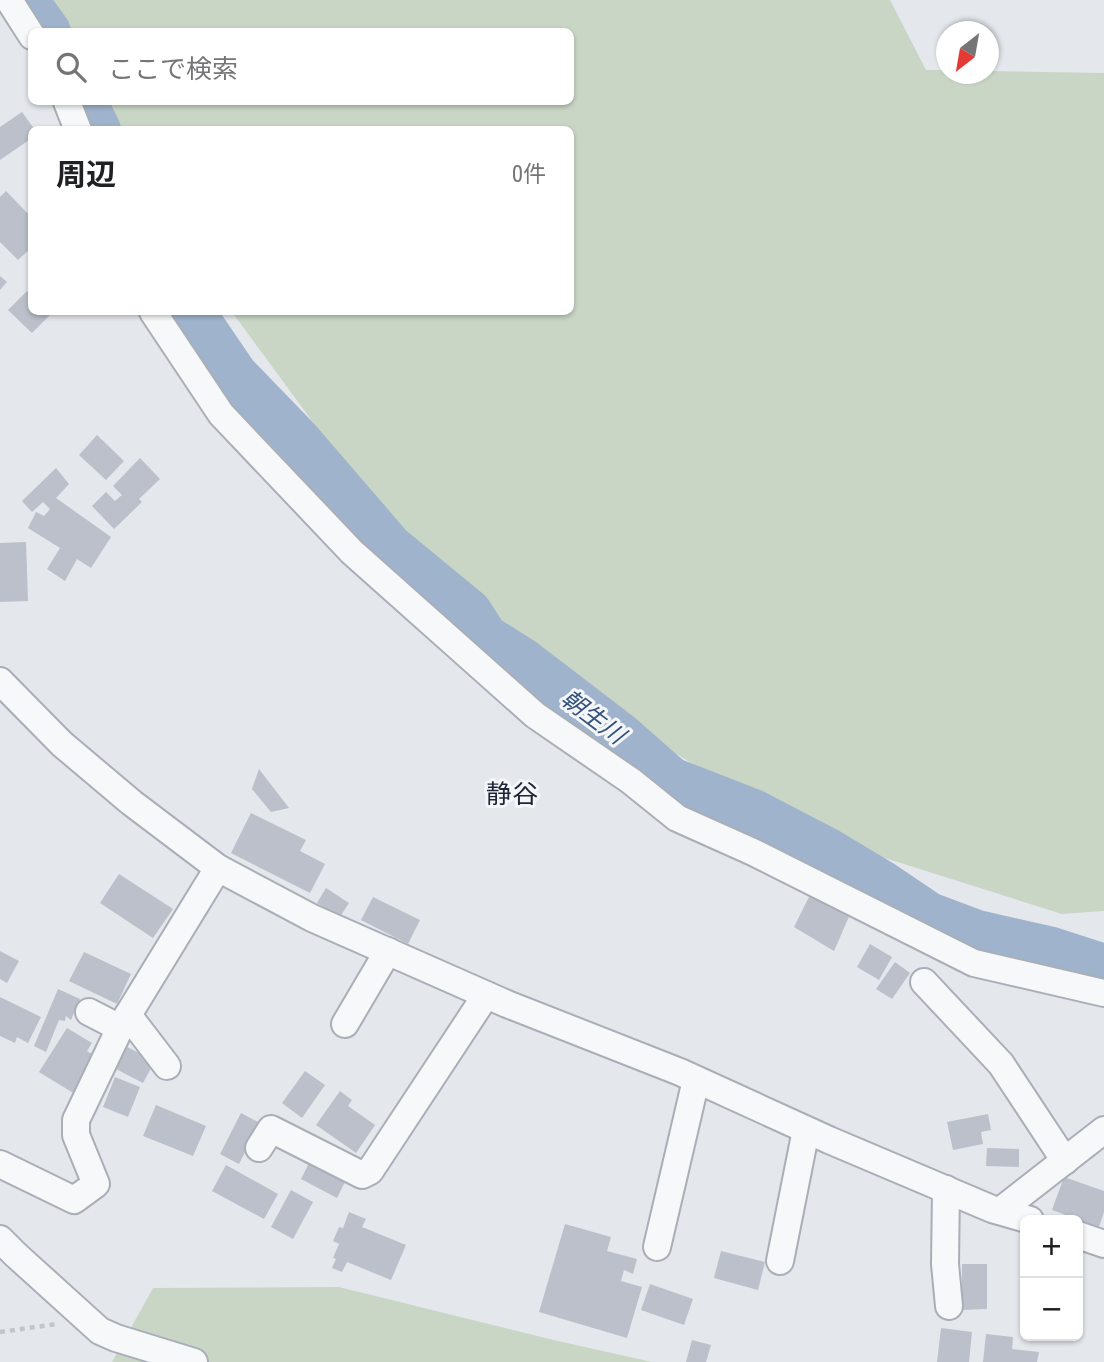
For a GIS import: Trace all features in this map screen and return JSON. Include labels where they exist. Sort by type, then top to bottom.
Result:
[{"type":"street","points":[[9,0],[28,30]]},
{"type":"street","points":[[68,105],[76,126]]},
{"type":"street","points":[[155,315],[221,414],[352,552],[535,716],[631,781],[677,818],[752,852],[974,963],[1104,993]]},
{"type":"street","points":[[0,683],[72,753],[132,803],[218,868],[312,918],[486,995],[696,1080],[946,1189],[1020,1217]]},
{"type":"street","points":[[0,1164],[74,1200],[96,1184],[76,1135],[76,1120],[124,1022],[218,868]]},
{"type":"street","points":[[345,1024],[388,951]]},
{"type":"street","points":[[924,982],[1000,1064],[1065,1161]]},
{"type":"street","points":[[259,1148],[271,1129],[362,1175],[370,1171],[486,995]]},
{"type":"street","points":[[89,1012],[124,1022],[167,1066]]},
{"type":"street","points":[[657,1247],[696,1080]]},
{"type":"street","points":[[780,1261],[806,1130]]},
{"type":"street","points":[[1000,1211],[1104,1130]]},
{"type":"street","points":[[946,1189],[945,1264],[949,1306]]},
{"type":"street","points":[[1083,1238],[1104,1244]]},
{"type":"street","points":[[0,1239],[100,1331],[194,1362]]},
{"type":"path","points":[[0,1332],[67,1322],[100,1331]]},
{"type":"green space","points":[[25,0],[890,0],[926,70],[936,70],[936,84],[999,84],[999,71],[1104,73],[1104,911],[1062,914],[869,853],[701,769],[485,637],[318,429],[234,315],[574,315],[574,126],[99,126],[86,105],[574,105],[574,28],[46,28]]},
{"type":"green space","points":[[339,1287],[652,1362],[112,1362],[153,1288]]},
{"type":"building","points":[[22,112],[32,126],[28,126],[28,141],[0,160],[0,127]]},
{"type":"building","points":[[6,191],[28,214],[28,251],[18,260],[0,242],[0,197]]},
{"type":"building","points":[[0,276],[7,282],[0,290]]},
{"type":"building","points":[[27,291],[28,315],[50,315],[32,333],[8,310]]},
{"type":"building","points":[[97,435],[124,461],[106,480],[79,455]]},
{"type":"building","points":[[140,458],[160,479],[139,499],[142,502],[114,529],[92,506],[106,492],[115,501],[122,495],[113,486]]},
{"type":"building","points":[[56,468],[69,484],[56,498],[111,537],[91,568],[77,559],[65,581],[47,569],[60,548],[28,528],[36,512],[44,516],[50,509],[43,502],[32,512],[22,501]]},
{"type":"building","points":[[26,542],[28,601],[0,602],[0,543]]},
{"type":"building","points":[[259,769],[289,808],[271,812],[252,789]]},
{"type":"building","points":[[251,813],[306,840],[300,851],[325,864],[310,893],[231,853]]},
{"type":"building","points":[[119,874],[173,909],[153,938],[100,903]]},
{"type":"building","points":[[326,888],[349,903],[340,917],[317,903]]},
{"type":"building","points":[[811,893],[851,912],[834,951],[794,927]]},
{"type":"building","points":[[373,897],[420,920],[408,944],[361,920]]},
{"type":"building","points":[[870,944],[892,957],[879,980],[857,967]]},
{"type":"building","points":[[0,951],[19,961],[7,983],[0,979]]},
{"type":"building","points":[[84,952],[131,974],[117,1004],[69,981]]},
{"type":"building","points":[[895,962],[910,973],[892,999],[876,989]]},
{"type":"building","points":[[58,989],[80,999],[71,1020],[66,1016],[65,1021],[59,1020],[46,1052],[34,1046]]},
{"type":"building","points":[[0,997],[41,1017],[28,1043],[17,1037],[15,1043],[0,1036]]},
{"type":"building","points":[[67,1028],[92,1043],[87,1051],[98,1058],[75,1094],[39,1072]]},
{"type":"building","points":[[125,1046],[155,1061],[143,1083],[114,1068]]},
{"type":"building","points":[[305,1071],[325,1085],[302,1118],[282,1103]]},
{"type":"building","points":[[115,1077],[140,1087],[128,1117],[103,1107]]},
{"type":"building","points":[[340,1091],[352,1100],[348,1106],[375,1125],[356,1153],[316,1125]]},
{"type":"building","points":[[156,1105],[206,1126],[193,1156],[143,1136]]},
{"type":"building","points":[[241,1113],[260,1123],[239,1164],[220,1154]]},
{"type":"building","points":[[988,1114],[991,1130],[981,1132],[983,1144],[953,1150],[947,1122]]},
{"type":"building","points":[[987,1148],[1019,1149],[1019,1167],[986,1166]]},
{"type":"building","points":[[312,1157],[348,1176],[337,1198],[301,1179]]},
{"type":"building","points":[[226,1165],[278,1194],[264,1219],[212,1191]]},
{"type":"building","points":[[1064,1177],[1104,1191],[1104,1212],[1099,1227],[1083,1221],[1083,1215],[1066,1215],[1052,1210]]},
{"type":"building","points":[[291,1190],[313,1202],[293,1239],[271,1227]]},
{"type":"building","points":[[349,1212],[366,1219],[362,1227],[406,1245],[391,1280],[347,1262],[342,1272],[332,1268],[339,1244],[333,1241],[339,1227],[343,1228]]},
{"type":"building","points":[[565,1224],[611,1237],[607,1251],[637,1259],[633,1274],[624,1270],[621,1281],[642,1287],[627,1338],[539,1312]]},
{"type":"building","points":[[721,1251],[765,1262],[758,1290],[714,1278]]},
{"type":"building","points":[[962,1264],[987,1264],[987,1309],[962,1310]]},
{"type":"building","points":[[650,1284],[693,1299],[684,1325],[641,1310]]},
{"type":"building","points":[[941,1328],[972,1332],[969,1362],[937,1362]]},
{"type":"building","points":[[986,1334],[1013,1337],[1012,1349],[1039,1352],[1037,1362],[983,1362]]},
{"type":"building","points":[[692,1340],[711,1345],[706,1362],[686,1362]]},
{"type":"waterway","name":"朝生川","points":[[25,0],[45,28]]},
{"type":"waterway","name":"朝生川","points":[[86,105],[96,126]]},
{"type":"waterway","name":"朝生川","points":[[194,315],[235,375],[297,439],[390,547],[469,612],[485,637],[523,661],[621,736],[671,780],[753,812],[828,851],[929,915],[977,933],[1052,950],[1104,967]]},
{"type":"district","name":"静谷","points":[[512,794]]}]
